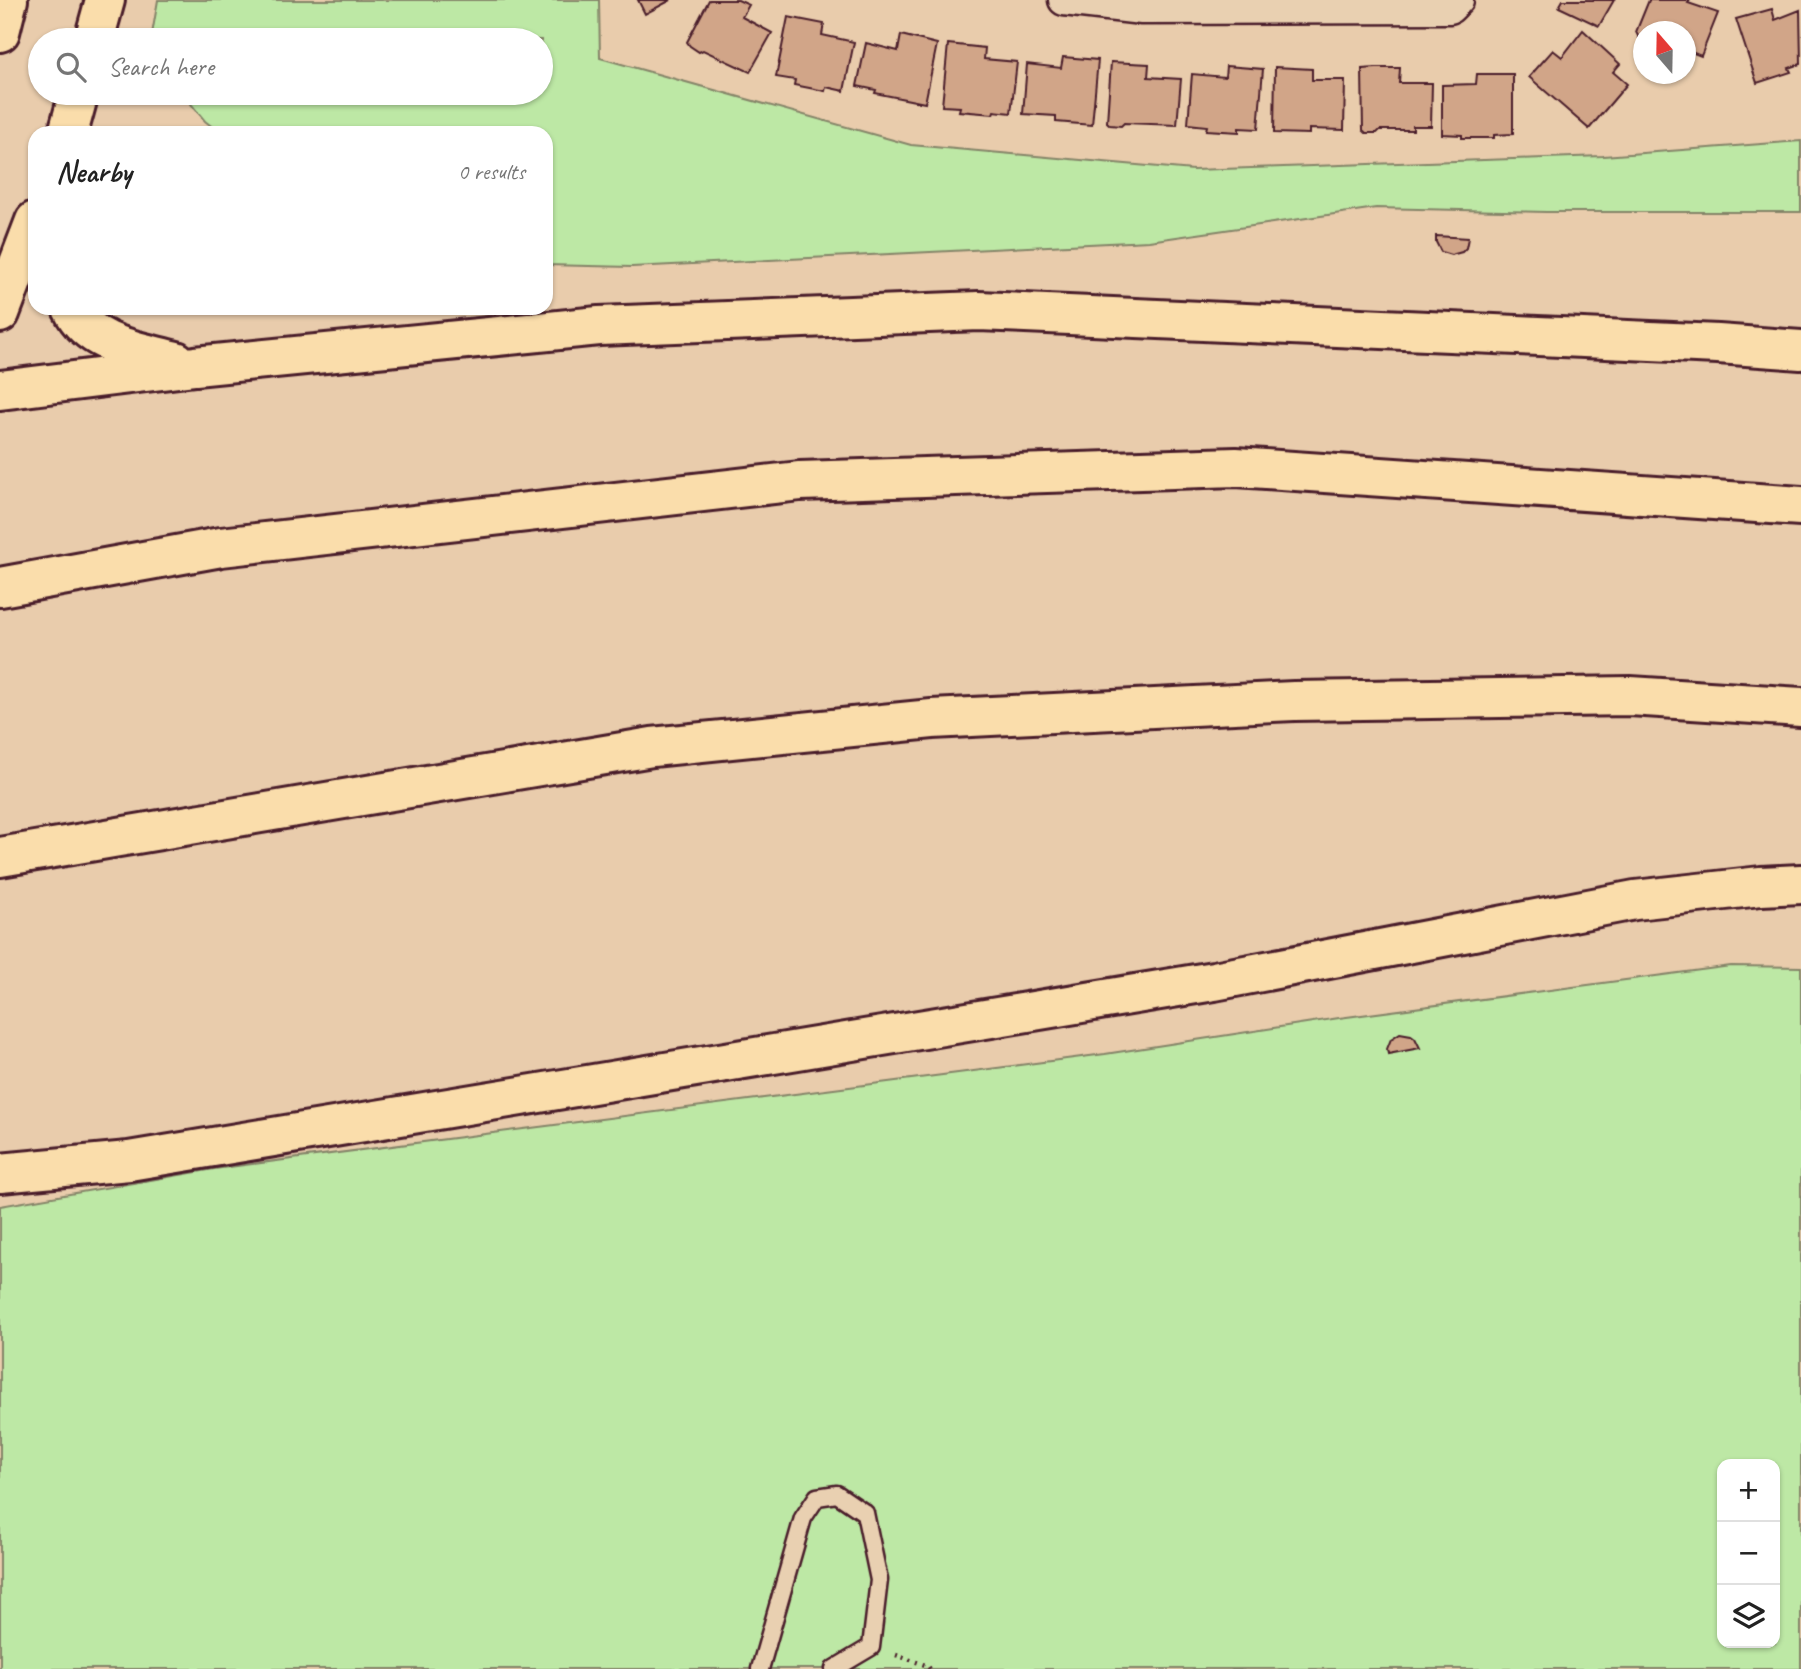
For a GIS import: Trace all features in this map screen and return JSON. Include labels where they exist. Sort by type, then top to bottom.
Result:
[{"type":"main road","points":[[0,32],[8,0]]},
{"type":"main road","points":[[97,28],[105,0]]},
{"type":"main road","points":[[70,126],[76,105]]},
{"type":"main road","points":[[0,313],[28,239]]},
{"type":"main road","points":[[0,390],[195,366],[599,326],[979,312],[1718,344],[1801,350]]},
{"type":"main road","points":[[76,315],[78,320],[110,344],[195,366]]},
{"type":"main road","points":[[0,587],[221,548],[800,481],[1236,467],[1801,506]]},
{"type":"main road","points":[[0,857],[653,747],[932,719],[1294,701],[1630,696],[1801,707]]},
{"type":"main road","points":[[0,1172],[129,1161],[1136,994],[1635,900],[1801,884]]},
{"type":"street","points":[[1064,0],[1142,9],[1450,8],[1458,0]]},
{"type":"lane","points":[[760,1669],[803,1518],[817,1497],[838,1494],[865,1513],[879,1580],[871,1647],[834,1669]]},
{"type":"path","points":[[871,1647],[928,1665],[930,1669]]},
{"type":"green space","points":[[158,0],[599,0],[600,58],[911,145],[1193,170],[1603,156],[1801,141],[1801,212],[1546,212],[1376,208],[1149,241],[632,267],[553,265],[553,126],[211,126],[192,105],[553,105],[553,28],[153,28]]},
{"type":"green space","points":[[1731,966],[1801,967],[1801,1669],[0,1669],[0,1206],[214,1169],[1105,1054],[1339,1018]]},
{"type":"building","points":[[638,0],[671,0],[645,14]]},
{"type":"building","points":[[709,0],[738,0],[749,5],[742,17],[772,33],[750,72],[703,50],[699,52],[687,42]]},
{"type":"building","points":[[1563,0],[1614,0],[1599,26],[1559,7]]},
{"type":"building","points":[[1649,0],[1690,0],[1688,3],[1718,13],[1701,56],[1696,54],[1696,21],[1640,21]]},
{"type":"building","points":[[1772,9],[1775,20],[1800,10],[1801,64],[1789,68],[1791,72],[1757,83],[1736,19]]},
{"type":"building","points":[[788,17],[824,24],[822,35],[854,42],[844,91],[826,87],[825,91],[794,85],[795,80],[776,77]]},
{"type":"building","points":[[1583,30],[1620,64],[1613,72],[1627,84],[1589,129],[1529,77],[1553,50],[1562,57]]},
{"type":"building","points":[[901,35],[937,44],[925,103],[875,93],[876,90],[857,86],[866,43],[898,51]]},
{"type":"building","points":[[948,44],[985,48],[984,59],[1017,62],[1011,113],[959,111],[960,107],[942,106]]},
{"type":"building","points":[[1063,57],[1098,60],[1092,125],[1056,122],[1056,116],[1023,114],[1027,64],[1061,68]]},
{"type":"building","points":[[1111,62],[1149,64],[1148,77],[1181,79],[1177,125],[1110,125],[1107,122]]},
{"type":"building","points":[[1226,66],[1263,69],[1258,129],[1239,128],[1239,132],[1206,130],[1207,126],[1188,124],[1192,74],[1225,77]]},
{"type":"building","points":[[1275,67],[1312,69],[1312,80],[1345,80],[1344,130],[1309,129],[1309,134],[1274,133]]},
{"type":"building","points":[[1400,68],[1399,83],[1432,83],[1431,126],[1413,126],[1413,130],[1380,130],[1377,133],[1366,133],[1363,130],[1362,69]]},
{"type":"building","points":[[1477,74],[1513,74],[1513,134],[1494,135],[1494,138],[1462,138],[1462,135],[1442,134],[1442,85],[1476,84]]},
{"type":"building","points":[[1436,236],[1468,238],[1466,248],[1451,255],[1441,252]]},
{"type":"building","points":[[1400,1033],[1415,1038],[1420,1048],[1388,1054],[1391,1039]]}]
